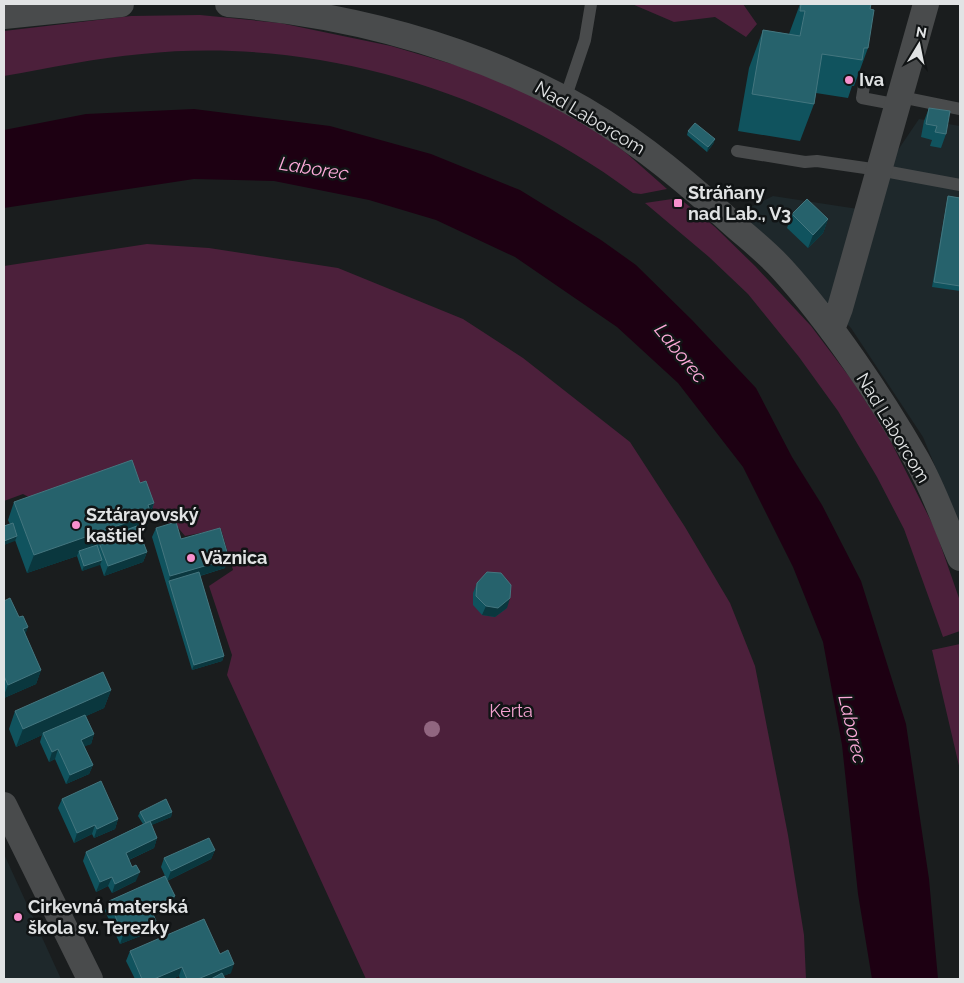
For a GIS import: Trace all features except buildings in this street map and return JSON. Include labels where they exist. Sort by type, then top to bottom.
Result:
[{"type":"street","points":[[4,16],[121,4]]},
{"type":"street","name":"Nad Laborcom","points":[[228,4],[287,6],[399,33],[514,74],[565,99],[621,134],[697,192],[781,268],[832,330],[918,461],[960,558]]},
{"type":"street","points":[[832,330],[900,101],[926,4]]},
{"type":"street","points":[[4,805],[90,979]]},
{"type":"lane","points":[[565,99],[585,40],[591,4]]},
{"type":"lane","points":[[865,80],[862,98],[960,109]]},
{"type":"lane","points":[[737,151],[805,162],[817,161],[879,170],[960,185]]},
{"type":"shaded area","points":[[919,119],[960,126],[960,527],[923,437],[851,328],[741,212],[773,196],[858,209]]},
{"type":"shaded area","name":"Cirkevná materská škola sv. Terezky","points":[[4,854],[61,979],[4,979]]},
{"type":"green space","points":[[632,4],[743,4],[757,24],[746,37],[715,17],[674,22]]},
{"type":"green space","points":[[200,15],[280,23],[391,46],[496,77],[583,122],[625,152],[667,189],[641,194],[633,193],[579,157],[522,125],[462,99],[400,78],[337,63],[272,54],[207,51],[125,56],[4,76],[4,31],[131,16]]},
{"type":"green space","points":[[679,198],[715,227],[755,266],[811,326],[851,379],[887,434],[935,529],[960,601],[960,631],[943,637],[904,529],[877,477],[838,411],[799,357],[748,294],[709,257],[645,203]]},
{"type":"green space","name":"Kerta","points":[[147,244],[209,248],[338,268],[463,319],[523,358],[630,442],[685,527],[730,603],[755,666],[788,835],[804,935],[806,979],[366,979],[227,675],[232,655],[209,586],[233,570],[221,529],[185,536],[175,524],[160,521],[131,468],[38,502],[23,494],[4,501],[4,266]]},
{"type":"green space","points":[[960,644],[960,770],[932,650]]},
{"type":"water","name":"Laborec","points":[[194,109],[330,126],[431,154],[520,190],[601,240],[636,265],[692,320],[756,388],[792,457],[822,505],[861,581],[906,724],[929,879],[938,979],[872,979],[858,894],[842,745],[823,642],[793,567],[743,467],[678,383],[617,327],[515,257],[436,220],[369,200],[274,181],[194,179],[4,208],[4,130],[86,114]]},
{"type":"place","name":"Iva","points":[[849,80]]},
{"type":"place","name":"Stráňany nad Lab., V3","points":[[678,203]]},
{"type":"place","name":"Sztárayovský kaštieľ","points":[[76,525]]},
{"type":"place","name":"Väznica","points":[[191,558]]},
{"type":"place","name":"Cirkevná materská škola sv. Terezky","points":[[18,917]]}]
